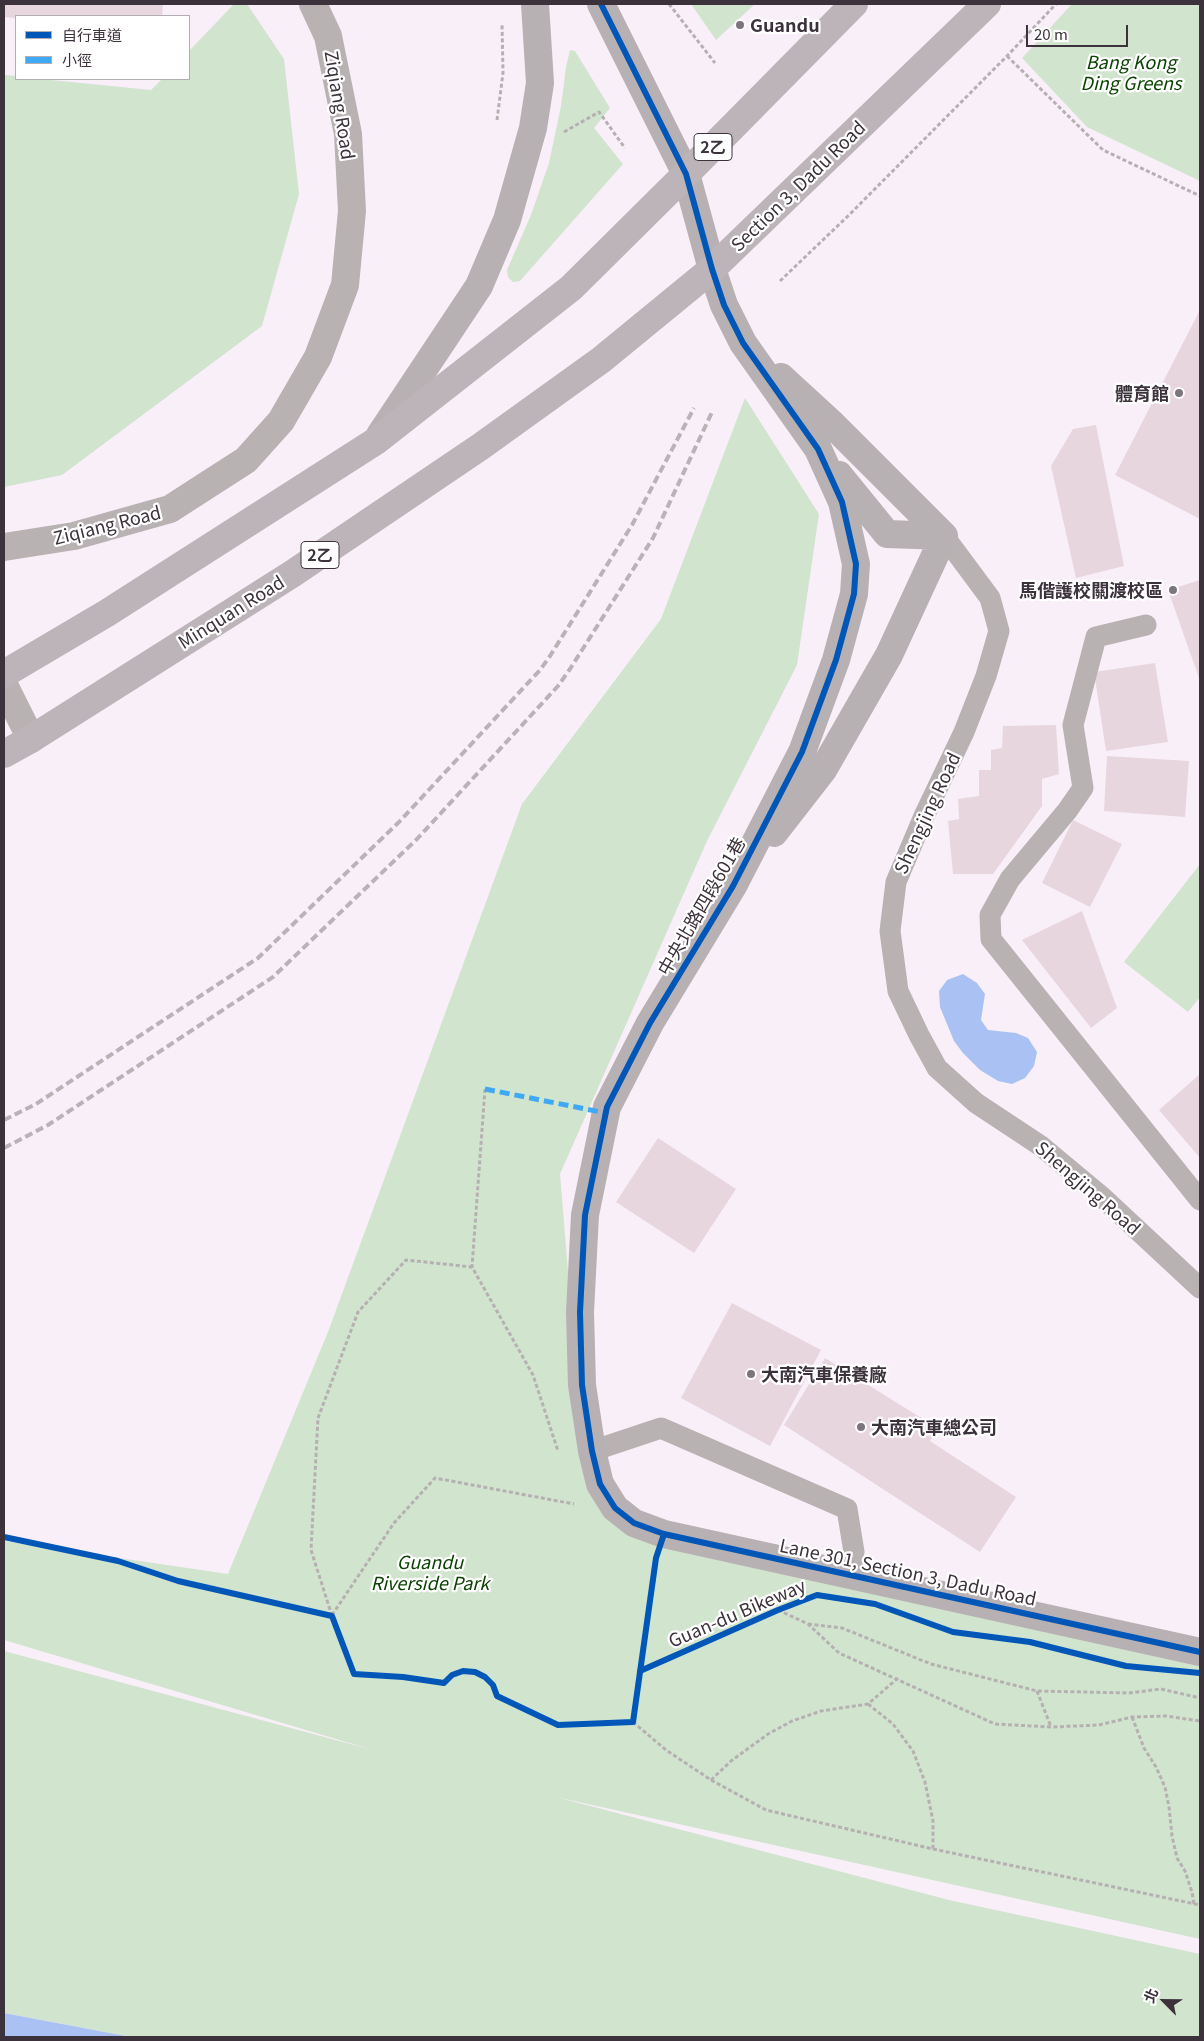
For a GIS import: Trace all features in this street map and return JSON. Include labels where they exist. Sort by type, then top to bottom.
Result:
[{"type":"main road","name":"2乙","points":[[4,674],[107,613],[376,441],[571,288],[854,4]]},
{"type":"main road","name":"Section 3, Dadu Road","points":[[601,360],[712,269],[987,4]]},
{"type":"main road","name":"Minquan Road","points":[[4,754],[31,739],[292,574],[480,447],[601,360]]},
{"type":"street","name":"Ziqiang Road","points":[[4,548],[74,536],[170,509],[246,460],[281,421],[318,356],[345,285],[352,211],[348,134],[328,36],[313,4]]},
{"type":"street","points":[[376,441],[479,286],[507,220],[533,128],[540,83],[535,4]]},
{"type":"street","points":[[601,4],[686,174],[724,305],[743,343]]},
{"type":"street","name":"中央北路四段601巷","points":[[616,1508],[600,1484],[592,1450],[582,1385],[580,1312],[585,1215],[607,1107],[650,1023],[733,886],[802,752],[836,660],[854,594],[856,564],[842,502],[818,449],[743,343]]},
{"type":"street","name":"Shengjing Road","points":[[743,343],[830,422],[944,536]]},
{"type":"street","points":[[818,449],[887,534],[944,536]]},
{"type":"street","name":"中央北路四段601巷","points":[[733,886],[823,770],[889,655],[944,536]]},
{"type":"street","points":[[4,684],[31,739]]},
{"type":"street","name":"Lane 301, Section 3, Dadu Road","points":[[616,1508],[634,1522],[664,1534],[1200,1652]]},
{"type":"lane","name":"Shengjing Road","points":[[944,536],[990,598],[999,630],[986,676],[964,732],[924,816],[896,882],[890,930],[898,991],[919,1036],[937,1068],[976,1103],[1041,1146],[1094,1190],[1200,1288]]},
{"type":"lane","points":[[1146,625],[1096,638],[1073,725],[1083,788],[1067,811],[1010,879],[990,915],[991,938],[1200,1200]]},
{"type":"lane","points":[[592,1450],[660,1428],[847,1510],[854,1552],[848,1575]]},
{"type":"path","points":[[669,4],[715,63]]},
{"type":"path","points":[[780,281],[850,214],[1056,4]]},
{"type":"path","points":[[497,120],[503,73],[502,18]]},
{"type":"path","points":[[1007,56],[1103,150],[1200,196]]},
{"type":"path","points":[[560,135],[599,112],[625,148]]},
{"type":"path","points":[[485,1089],[472,1267],[533,1375],[560,1458]]},
{"type":"path","points":[[335,1624],[311,1550],[318,1418],[358,1312],[406,1260],[472,1267]]},
{"type":"path","points":[[332,1616],[394,1523],[435,1478],[575,1504],[572,1494]]},
{"type":"path","points":[[778,1610],[808,1624],[839,1653],[898,1678],[995,1724],[1051,1727],[1100,1725],[1132,1716],[1166,1716],[1200,1721]]},
{"type":"path","points":[[322,1614],[332,1616]]},
{"type":"path","points":[[808,1624],[842,1628],[931,1664],[1037,1691],[1129,1693],[1160,1689],[1200,1698]]},
{"type":"path","points":[[712,1780],[731,1761],[768,1734],[792,1721],[820,1711],[868,1704],[898,1678]]},
{"type":"path","points":[[1037,1691],[1051,1727]]},
{"type":"path","points":[[868,1704],[893,1724],[913,1751],[925,1782],[933,1820],[933,1849]]},
{"type":"path","points":[[633,1722],[634,1713]]},
{"type":"path","points":[[1132,1716],[1144,1748],[1156,1767],[1165,1787],[1177,1858],[1185,1871],[1194,1904]]},
{"type":"path","points":[[624,1722],[633,1722],[666,1750],[712,1780],[766,1810],[933,1849],[1200,1905]]},
{"type":"green space","points":[[234,4],[247,4],[284,59],[299,194],[262,326],[62,475],[4,487],[4,75],[15,76],[15,80],[51,80],[151,90],[161,80],[190,80],[190,50]]},
{"type":"green space","points":[[691,4],[755,4],[716,40]]},
{"type":"green space","name":"Bang Kong Ding Greens","points":[[1072,4],[1200,4],[1200,181],[1087,127],[1022,58]]},
{"type":"green space","points":[[570,50],[575,51],[610,108],[594,128],[623,164],[520,281],[513,282],[508,277],[507,270],[531,215],[549,163]]},
{"type":"green space","name":"Guandu Riverside Park","points":[[745,398],[819,514],[797,665],[707,841],[560,1174],[584,1466],[614,1525],[1200,1650],[1200,1939],[556,1797],[949,1900],[1200,1954],[1200,2037],[131,2037],[4,2013],[4,1651],[373,1750],[4,1640],[4,1541],[228,1574],[328,1332],[522,804],[661,619]]},
{"type":"green space","points":[[1200,864],[1200,997],[1188,1012],[1124,962]]},
{"type":"water","points":[[963,974],[977,983],[985,994],[981,1020],[988,1030],[1016,1033],[1028,1038],[1037,1052],[1034,1066],[1025,1078],[1012,1084],[998,1081],[980,1070],[954,1041],[940,1007],[939,991],[947,980]]},
{"type":"water","points":[[4,2013],[131,2037],[4,2037]]},
{"type":"building","points":[[4,4],[163,4],[162,15],[15,15],[15,18],[4,17]]},
{"type":"building","name":"體育館","points":[[1200,310],[1200,519],[1115,475]]},
{"type":"building","points":[[1096,425],[1124,566],[1076,578],[1051,466],[1073,429]]},
{"type":"building","points":[[1200,580],[1200,681],[1168,590]]},
{"type":"building","points":[[1155,663],[1168,742],[1106,751],[1094,672]]},
{"type":"building","points":[[1056,725],[1059,774],[1042,779],[1042,806],[993,874],[953,874],[948,821],[959,819],[958,799],[979,796],[979,770],[991,770],[991,750],[1002,748],[1003,726]]},
{"type":"building","points":[[1107,756],[1189,761],[1185,817],[1104,811]]},
{"type":"building","points":[[1073,820],[1122,844],[1090,907],[1042,883]]},
{"type":"building","points":[[1082,911],[1117,1008],[1091,1028],[1022,940]]},
{"type":"building","points":[[1200,1074],[1200,1158],[1159,1110]]},
{"type":"building","points":[[658,1138],[736,1189],[694,1253],[616,1202]]},
{"type":"building","name":"大南汽車保養廠","points":[[732,1303],[821,1350],[770,1446],[681,1398]]},
{"type":"building","name":"大南汽車總公司","points":[[825,1358],[939,1429],[930,1441],[1016,1497],[980,1552],[784,1425]]},
{"type":"railway","points":[[4,1120],[36,1104],[258,958],[399,822],[540,670],[550,656],[632,525],[694,408]]},
{"type":"railway","points":[[4,1148],[48,1125],[273,977],[417,839],[558,686],[570,669],[653,538],[713,410]]},
{"type":"marked path","points":[[485,1089],[606,1113]]},
{"type":"cycle path","name":"Guan-du Bikeway","points":[[601,4],[686,174],[724,305],[743,343],[818,449],[842,502],[856,564],[854,594],[836,660],[802,752],[733,886],[650,1023],[607,1107],[585,1215],[580,1312],[582,1385],[592,1451],[600,1484],[615,1508],[634,1523],[664,1534],[1200,1652]]},
{"type":"cycle path","points":[[4,1537],[118,1561],[178,1581],[332,1616],[354,1674],[403,1677],[444,1683],[452,1675],[463,1671],[475,1672],[485,1677],[493,1685],[497,1696],[558,1725],[633,1722],[656,1558],[664,1534]]},
{"type":"cycle path","name":"Guan-du Bikeway","points":[[640,1671],[778,1610],[817,1595],[875,1604],[953,1632],[1030,1642],[1126,1666],[1200,1673]]},
{"type":"place","name":"Guandu","points":[[740,25]]},
{"type":"place","name":"體育館","points":[[1179,393]]},
{"type":"place","name":"馬偕護校關渡校區","points":[[1173,590]]},
{"type":"place","name":"大南汽車保養廠","points":[[751,1374]]},
{"type":"place","name":"大南汽車總公司","points":[[861,1427]]}]
